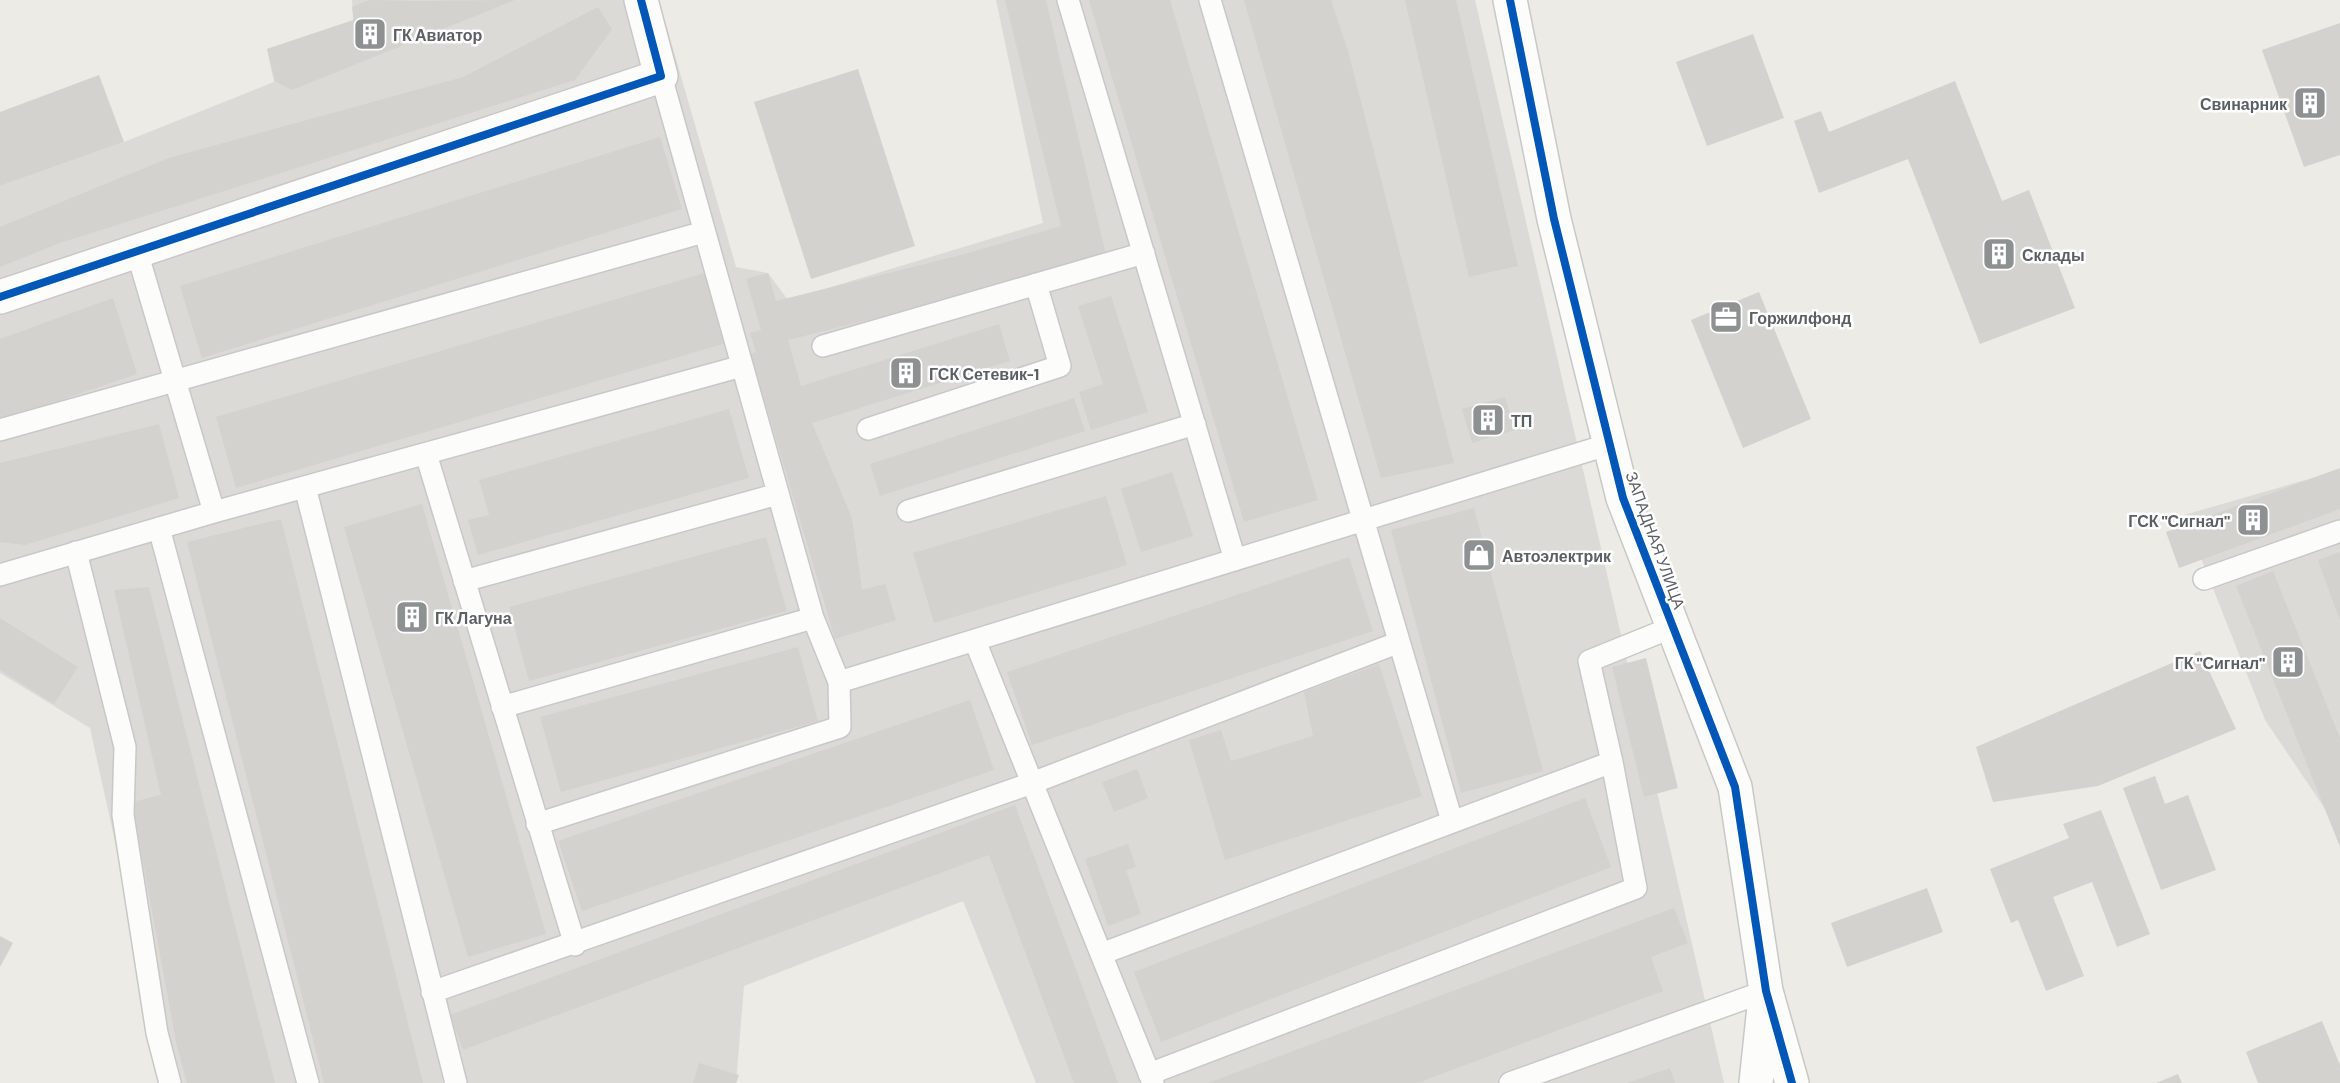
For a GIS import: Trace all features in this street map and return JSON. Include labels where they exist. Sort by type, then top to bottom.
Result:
[{"type":"street","name":"ЗАПАДНАЯ УЛИЦА","points":[[1510,0],[1554,219],[1623,498],[1735,787],[1766,991],[1792,1083]]},
{"type":"street","points":[[0,297],[662,76],[644,1]]},
{"type":"street","points":[[1756,1083],[1766,991]]},
{"type":"lane","points":[[1068,0],[1235,560]]},
{"type":"lane","points":[[1210,0],[1397,643],[1452,821]]},
{"type":"lane","points":[[537,824],[840,727],[840,682],[813,618],[662,76]]},
{"type":"lane","points":[[0,430],[704,232]]},
{"type":"lane","points":[[137,252],[214,513]]},
{"type":"lane","points":[[823,346],[1144,253]]},
{"type":"lane","points":[[868,429],[1060,366],[1036,284]]},
{"type":"lane","points":[[0,574],[742,366]]},
{"type":"lane","points":[[908,511],[1195,424]]},
{"type":"lane","points":[[840,682],[1610,444]]},
{"type":"lane","points":[[426,454],[575,945]]},
{"type":"lane","points":[[305,487],[456,1083]]},
{"type":"lane","points":[[464,581],[778,494]]},
{"type":"lane","points":[[159,528],[308,1083]]},
{"type":"lane","points":[[2204,579],[2340,531]]},
{"type":"lane","points":[[76,552],[125,747],[123,815],[157,1033],[170,1083]]},
{"type":"lane","points":[[502,707],[813,618]]},
{"type":"lane","points":[[975,641],[1151,1078],[1636,888],[1612,762],[1589,661],[1673,627]]},
{"type":"lane","points":[[432,992],[575,945],[1032,783],[1397,643]]},
{"type":"lane","points":[[1101,954],[1612,762]]},
{"type":"lane","points":[[1510,1083],[1766,991]]},
{"type":"shaded area","points":[[352,0],[659,0],[736,267],[768,273],[788,300],[1043,223],[996,0],[1475,0],[1724,1083],[1036,1083],[963,901],[744,986],[736,1083],[168,1083],[90,728],[0,673],[0,186],[124,142],[274,82],[267,49],[353,20]]},
{"type":"shaded area","points":[[2340,470],[2340,831],[2265,720],[2184,515]]},
{"type":"building","name":"ГК Авиатор","points":[[369,0],[515,0],[292,90],[275,81],[267,49],[354,20],[352,7]]},
{"type":"building","points":[[1005,0],[1046,0],[1106,255],[973,294],[788,340],[801,386],[999,324],[1010,361],[812,423],[852,518],[862,590],[885,584],[896,620],[835,639],[751,354],[756,352],[750,333],[761,330],[746,279],[768,273],[776,301],[961,255],[1061,226]]},
{"type":"building","points":[[1089,0],[1170,0],[1318,500],[1244,522]]},
{"type":"building","points":[[1244,0],[1331,0],[1348,51],[1454,463],[1381,478]]},
{"type":"building","points":[[1405,0],[1456,0],[1518,266],[1469,277]]},
{"type":"building","points":[[598,7],[612,29],[575,80],[60,243],[0,267],[0,227],[169,158],[463,77]]},
{"type":"building","name":"Свинарник","points":[[2340,23],[2340,155],[2304,167],[2262,50]]},
{"type":"building","points":[[1753,34],[1784,118],[1707,146],[1676,62]]},
{"type":"building","points":[[858,69],[915,246],[811,279],[754,102]]},
{"type":"building","points":[[99,75],[124,142],[0,186],[0,112]]},
{"type":"building","name":"Склады","points":[[1955,81],[2002,201],[2029,190],[2075,308],[1980,344],[1908,159],[1819,193],[1794,121],[1821,111],[1829,132]]},
{"type":"building","points":[[660,137],[682,209],[202,358],[180,286]]},
{"type":"building","points":[[705,273],[726,343],[236,488],[216,417]]},
{"type":"building","points":[[1759,292],[1811,419],[1743,448],[1691,320]]},
{"type":"building","points":[[1111,296],[1148,412],[1091,430],[1079,392],[1103,384],[1078,306]]},
{"type":"building","points":[[113,298],[137,374],[0,421],[0,339]]},
{"type":"building","name":"ТП","points":[[1505,397],[1515,430],[1472,443],[1462,409]]},
{"type":"building","points":[[1074,398],[1085,431],[880,496],[870,464]]},
{"type":"building","points":[[729,409],[749,478],[478,555],[468,520],[489,515],[479,480]]},
{"type":"building","points":[[159,424],[179,498],[25,545],[0,542],[0,463]]},
{"type":"building","name":"ГСК \"Сигнал\"","points":[[2340,468],[2340,509],[2179,568],[2166,532]]},
{"type":"building","points":[[1172,472],[1193,536],[1141,552],[1121,489]]},
{"type":"building","points":[[1106,496],[1127,565],[934,623],[913,553]]},
{"type":"building","points":[[422,504],[546,934],[468,957],[344,527]]},
{"type":"building","points":[[1474,508],[1543,771],[1461,793],[1391,530]]},
{"type":"building","points":[[281,519],[423,1083],[324,1083],[187,542]]},
{"type":"building","points":[[766,537],[787,611],[529,681],[509,607]]},
{"type":"building","points":[[2340,552],[2340,621],[2318,560]]},
{"type":"building","points":[[1349,557],[1373,631],[1032,745],[1007,672]]},
{"type":"building","name":"ГК \"Сигнал\"","points":[[2273,571],[2340,738],[2340,847],[2236,586]]},
{"type":"building","points":[[149,587],[275,1083],[187,1083],[176,1042],[132,802],[161,795],[114,590]]},
{"type":"building","points":[[0,618],[78,667],[54,704],[0,670]]},
{"type":"building","points":[[798,647],[818,721],[561,792],[540,717]]},
{"type":"building","points":[[2200,651],[2236,729],[2098,786],[1993,802],[1976,747]]},
{"type":"building","points":[[1646,658],[1678,788],[1644,797],[1612,667]]},
{"type":"building","points":[[1379,664],[1422,796],[1225,860],[1189,740],[1221,730],[1231,761],[1313,736],[1304,692]]},
{"type":"building","points":[[970,700],[994,770],[582,911],[558,841]]},
{"type":"building","points":[[1137,769],[1148,798],[1114,812],[1102,782]]},
{"type":"building","points":[[2155,776],[2165,804],[2188,795],[2216,870],[2161,890],[2123,788]]},
{"type":"building","points":[[1585,798],[1611,867],[1161,1042],[1134,972]]},
{"type":"building","points":[[1015,805],[1118,1083],[1074,1083],[989,855],[463,1050],[450,1015]]},
{"type":"building","points":[[2101,810],[2150,934],[2117,947],[2092,882],[2053,897],[2084,976],[2046,991],[2018,920],[2011,923],[1990,869],[2069,838],[2063,824]]},
{"type":"building","points":[[1128,844],[1136,867],[1126,870],[1141,914],[1108,926],[1085,859]]},
{"type":"building","points":[[1927,888],[1943,932],[1847,967],[1831,923]]},
{"type":"building","points":[[1674,908],[1688,943],[1651,957],[1663,991],[1417,1083],[1208,1083]]},
{"type":"building","points":[[0,936],[13,943],[0,967]]},
{"type":"building","points":[[2322,1021],[2340,1065],[2340,1083],[2258,1083],[2246,1052]]},
{"type":"building","points":[[699,1063],[739,1075],[736,1083],[693,1083]]},
{"type":"building","points":[[1670,1068],[1675,1083],[1627,1083]]},
{"type":"building","points":[[2178,1074],[2182,1083],[2156,1083]]},
{"type":"cycle path","points":[[0,297],[661,76],[641,0]]},
{"type":"cycle path","points":[[1510,0],[1554,219],[1623,498],[1735,787],[1766,991],[1792,1083]]},
{"type":"place","name":"ГК Авиатор","points":[[370,34]]},
{"type":"place","name":"Свинарник","points":[[2310,103]]},
{"type":"place","name":"Склады","points":[[1999,254]]},
{"type":"place","name":"Горжилфонд","points":[[1726,317]]},
{"type":"place","name":"ГСК Сетевик-1","points":[[906,373]]},
{"type":"place","name":"ТП","points":[[1488,420]]},
{"type":"place","name":"ГСК \"Сигнал\"","points":[[2253,520]]},
{"type":"place","name":"Автоэлектрик","points":[[1479,555]]},
{"type":"place","name":"ГК Лагуна","points":[[412,617]]},
{"type":"place","name":"ГК \"Сигнал\"","points":[[2288,662]]}]
